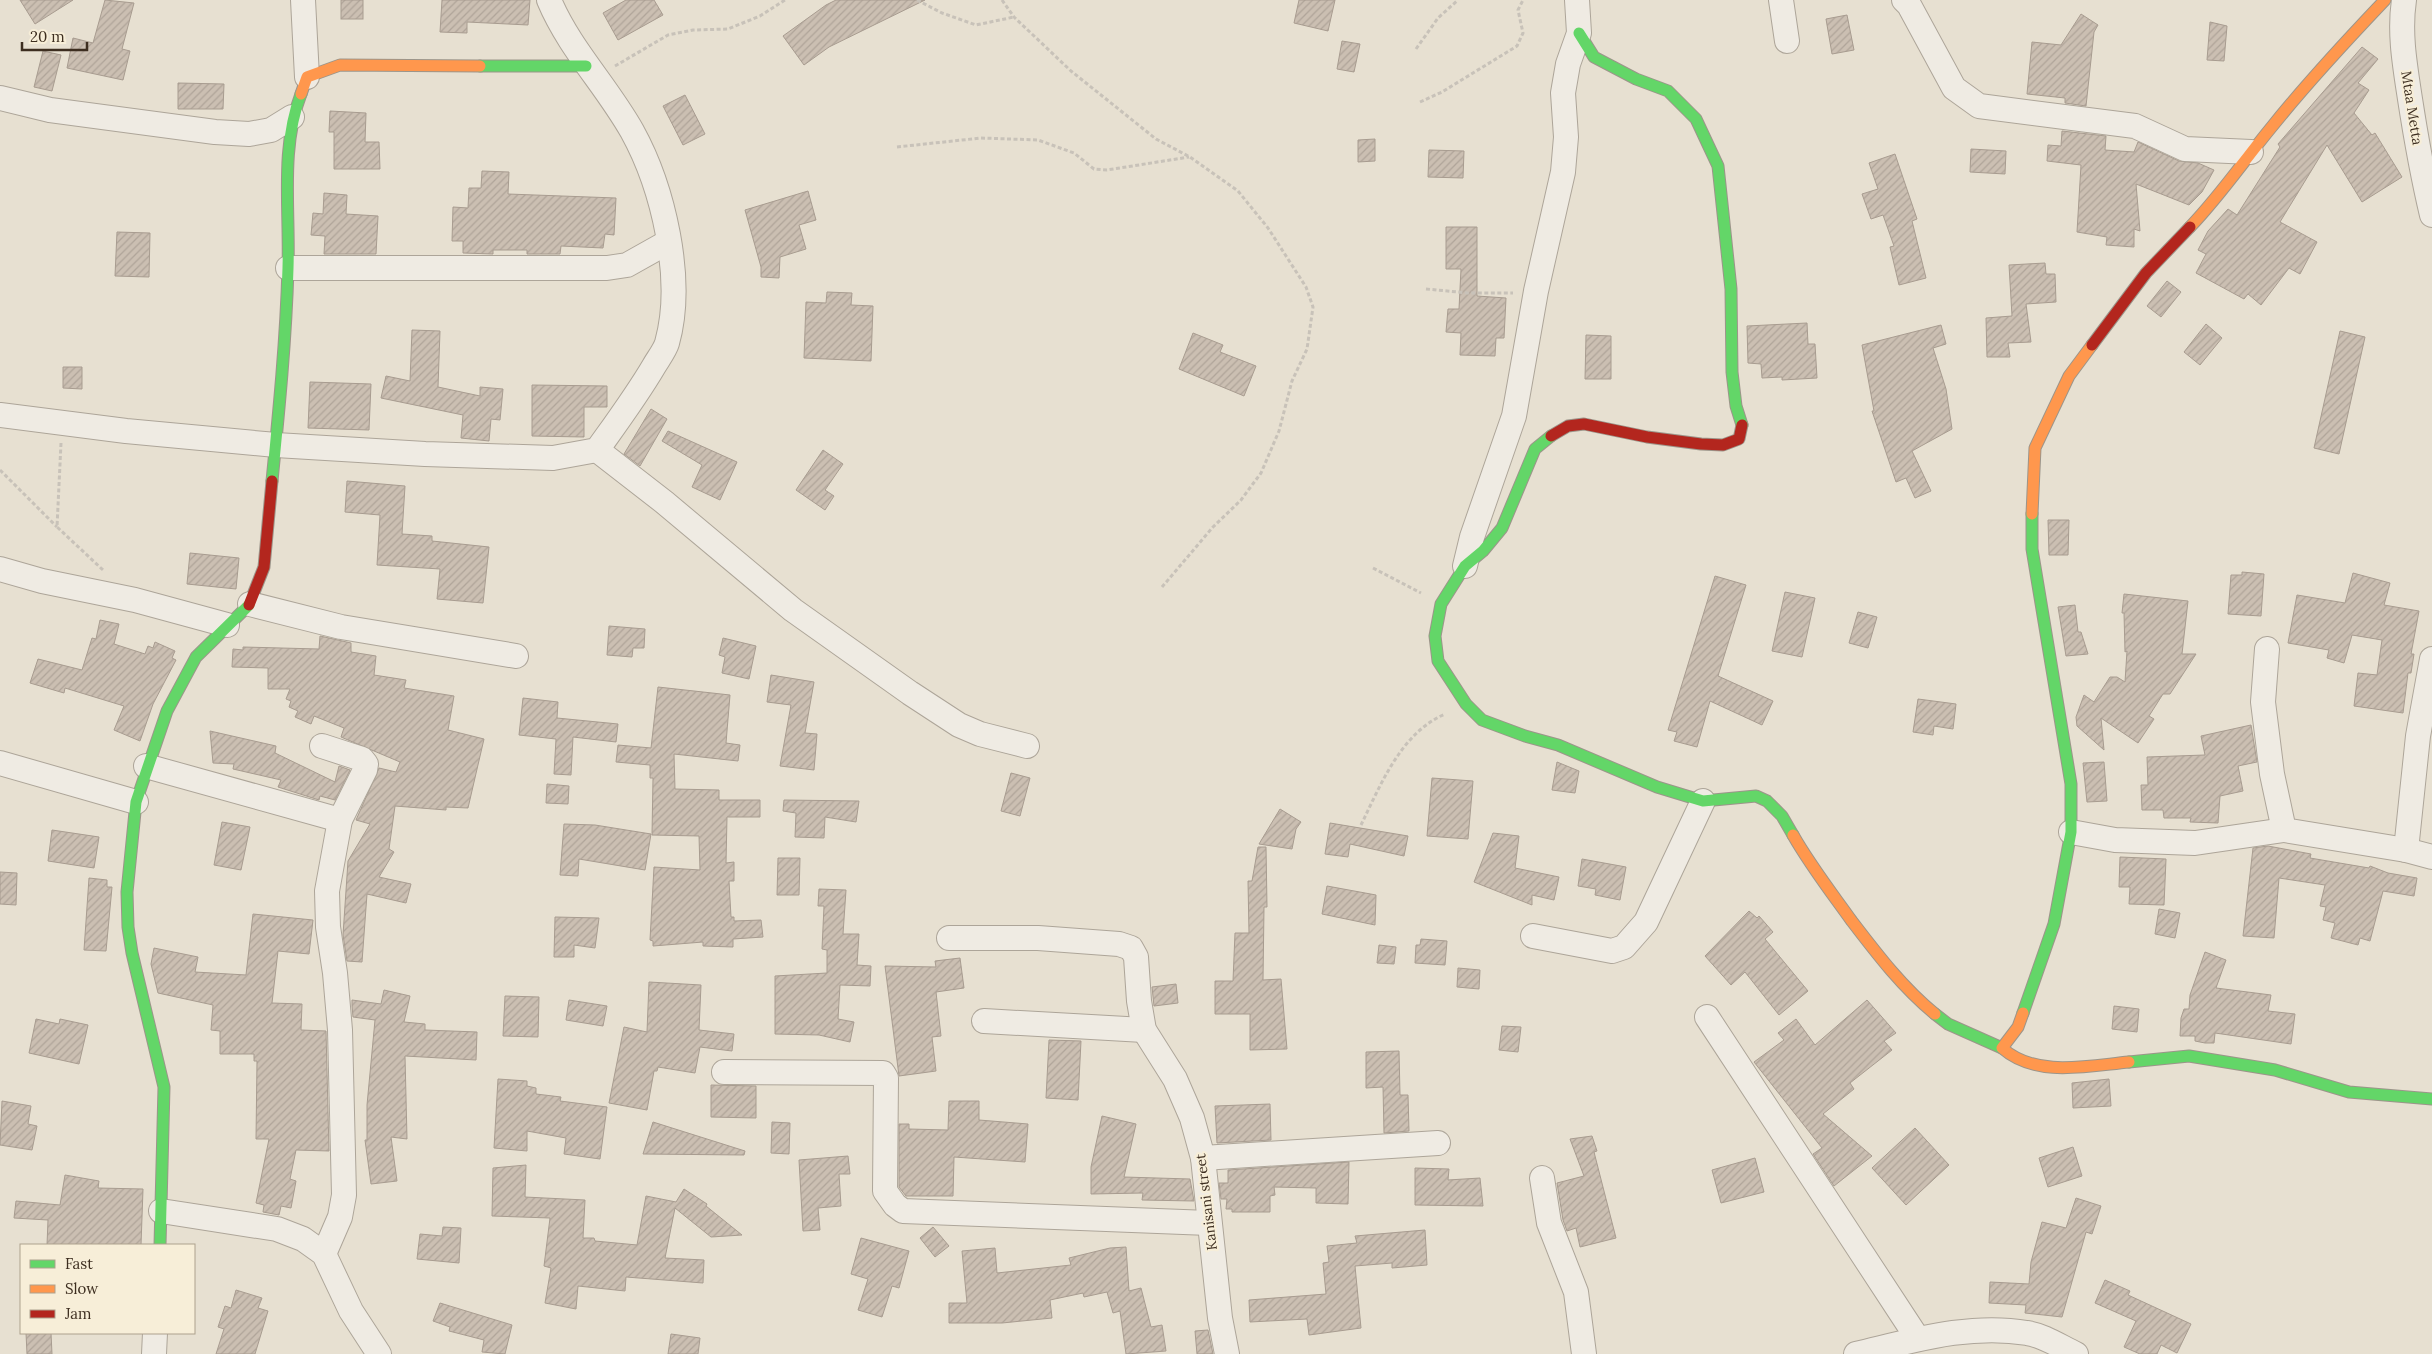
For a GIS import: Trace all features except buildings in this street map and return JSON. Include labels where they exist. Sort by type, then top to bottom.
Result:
[{"type":"street","points":[[160,1244],[164,1087],[132,953],[128,927],[127,892],[136,802],[146,766],[166,711],[196,658],[250,604],[264,566],[276,446],[288,268],[288,171],[292,117],[307,77],[303,0]]},
{"type":"street","points":[[0,415],[276,446],[425,454],[553,458],[597,450],[637,395],[667,344],[674,294],[668,242],[658,192],[632,130],[558,21],[548,0]]},
{"type":"street","points":[[1465,566],[1472,537],[1514,416],[1536,291],[1563,172],[1566,136],[1564,93],[1568,64],[1579,33],[1577,0]]},
{"type":"street","points":[[1781,0],[1787,41]]},
{"type":"street","points":[[1904,0],[1909,5],[1934,49],[1954,88],[1979,106],[2135,126],[2185,149],[2251,152]]},
{"type":"street","points":[[2002,1048],[2018,1027],[2054,924],[2071,832],[2071,784],[2032,548],[2033,474],[2036,448],[2069,376],[2146,273],[2211,205],[2251,152],[2335,53],[2385,0]]},
{"type":"street","name":"Mtaa Metta","points":[[2404,0],[2402,17],[2404,59],[2420,165],[2432,216]]},
{"type":"street","points":[[1579,33],[1594,57],[1636,79],[1668,91],[1696,120],[1718,166],[1731,289],[1732,372],[1736,406],[1742,425],[1739,439],[1723,445],[1647,437],[1584,424],[1568,426],[1534,449],[1502,528],[1483,551],[1465,566],[1441,604],[1435,636],[1438,660],[1452,686],[1466,704],[1482,720],[1525,736],[1558,745],[1648,784],[1703,801],[1756,796],[1767,800],[1782,816],[1805,856],[1885,965],[1914,997],[1948,1024],[2002,1048],[2012,1058],[2028,1064],[2063,1068],[2189,1056],[2275,1070],[2349,1092],[2432,1099]]},
{"type":"street","points":[[307,77],[340,65],[591,72]]},
{"type":"street","points":[[0,98],[50,110],[215,132],[249,134],[271,130],[292,117]]},
{"type":"street","points":[[288,268],[608,268],[627,265],[668,242]]},
{"type":"street","points":[[597,450],[679,514],[793,610],[910,693],[960,725],[980,734],[1027,746]]},
{"type":"street","points":[[0,569],[42,581],[135,600],[227,625]]},
{"type":"street","points":[[250,604],[341,627],[516,656]]},
{"type":"street","points":[[2267,649],[2264,702],[2272,774],[2284,830]]},
{"type":"street","points":[[2406,850],[2418,736],[2432,659]]},
{"type":"street","points":[[322,746],[362,759],[366,764],[366,770],[340,820],[327,891],[328,927],[335,973],[340,1030],[344,1195],[340,1217],[324,1254]]},
{"type":"street","points":[[0,763],[136,802]]},
{"type":"street","points":[[146,766],[340,820]]},
{"type":"street","points":[[1533,936],[1612,951],[1624,947],[1646,922],[1703,801]]},
{"type":"street","points":[[2071,832],[2115,840],[2195,843],[2284,830],[2406,850],[2432,857]]},
{"type":"street","name":"Kanisani street","points":[[949,938],[1038,938],[1119,944],[1131,948],[1136,957],[1139,1001],[1144,1030],[1175,1079],[1192,1118],[1203,1158],[1220,1318],[1227,1354]]},
{"type":"street","points":[[1707,1017],[1882,1281],[1930,1343]]},
{"type":"street","points":[[984,1021],[1144,1030]]},
{"type":"street","points":[[724,1072],[883,1073],[886,1078],[885,1191],[895,1205],[903,1211],[1209,1223]]},
{"type":"street","points":[[1203,1158],[1438,1143]]},
{"type":"street","points":[[1542,1178],[1549,1223],[1576,1292],[1584,1354]]},
{"type":"street","points":[[161,1211],[277,1229],[303,1239],[324,1254],[351,1311],[379,1354]]},
{"type":"street","points":[[1856,1354],[1930,1343],[1985,1330],[2028,1333],[2076,1354]]},
{"type":"street","points":[[154,1354],[156,1334]]},
{"type":"path","points":[[591,72],[668,35],[693,30],[728,29],[754,19],[785,0]]},
{"type":"path","points":[[917,0],[942,13],[976,25],[1014,17]]},
{"type":"path","points":[[1002,0],[1014,17],[1071,71],[1148,132],[1190,157],[1238,191],[1268,228],[1306,287],[1313,307],[1307,348],[1292,380],[1279,431],[1261,473],[1241,500],[1213,527],[1162,587]]},
{"type":"path","points":[[1416,50],[1438,18],[1458,0]]},
{"type":"path","points":[[1420,102],[1442,92],[1517,46],[1523,33],[1518,10],[1523,0]]},
{"type":"path","points":[[897,147],[981,138],[1038,140],[1074,153],[1094,169],[1107,170],[1190,157]]},
{"type":"path","points":[[1426,289],[1500,294],[1536,291]]},
{"type":"path","points":[[57,527],[63,423]]},
{"type":"path","points":[[0,470],[57,527],[108,574]]},
{"type":"path","points":[[1373,568],[1441,604]]},
{"type":"path","points":[[1361,824],[1384,778],[1411,738],[1439,716],[1466,704]]},
{"type":"traffic: fast","points":[[1579,33],[1594,57],[1636,79],[1668,91],[1696,119],[1718,166],[1731,289],[1732,372],[1736,406],[1742,425]]},
{"type":"traffic: fast","points":[[480,66],[586,66]]},
{"type":"traffic: fast","points":[[272,481],[287,295],[288,157],[294,115],[301,94]]},
{"type":"traffic: fast","points":[[1551,436],[1535,449],[1502,528],[1483,551],[1465,566],[1441,604],[1435,636],[1438,661],[1466,704],[1482,720],[1525,736],[1558,745],[1657,787],[1703,801],[1756,796],[1767,801],[1782,816],[1793,835]]},
{"type":"traffic: fast","points":[[2023,1013],[2054,924],[2071,832],[2071,784],[2032,549],[2032,514]]},
{"type":"traffic: fast","points":[[160,1244],[164,1087],[132,953],[128,927],[127,892],[136,802],[167,711],[196,657],[249,605]]},
{"type":"traffic: fast","points":[[1935,1014],[1948,1024],[2002,1048]]},
{"type":"traffic: fast","points":[[2129,1062],[2189,1056],[2275,1070],[2349,1092],[2432,1099]]},
{"type":"traffic: slow","points":[[2190,227],[2221,192],[2298,96],[2385,0]]},
{"type":"traffic: slow","points":[[301,94],[307,77],[340,65],[480,66]]},
{"type":"traffic: slow","points":[[2032,514],[2035,448],[2069,376],[2092,345]]},
{"type":"traffic: slow","points":[[1793,835],[1806,857],[1870,945],[1890,970],[1935,1014]]},
{"type":"traffic: slow","points":[[2023,1013],[2018,1027],[2002,1048],[2015,1057],[2046,1067],[2062,1068],[2129,1062]]},
{"type":"traffic: jam","points":[[2092,345],[2146,273],[2190,227]]},
{"type":"traffic: jam","points":[[1551,436],[1568,426],[1584,424],[1647,437],[1723,445],[1739,439],[1742,425]]},
{"type":"traffic: jam","points":[[249,605],[264,567],[272,481]]}]
